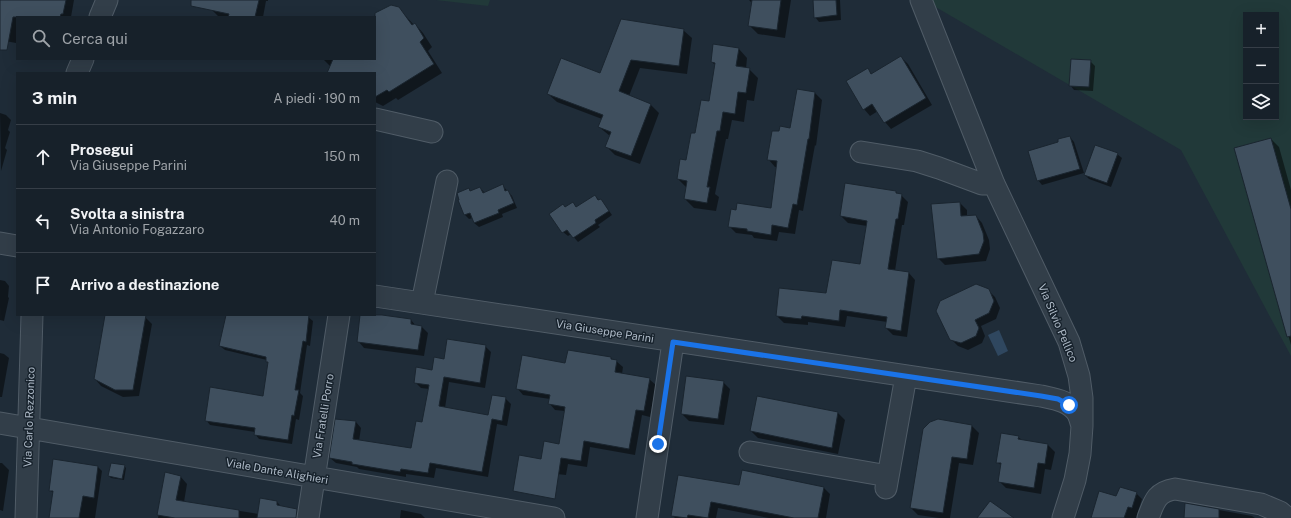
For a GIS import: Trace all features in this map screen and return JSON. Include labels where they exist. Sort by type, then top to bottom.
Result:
[{"type":"street","points":[[100,16],[107,0]]},
{"type":"street","name":"Via Silvio Pellico","points":[[921,0],[994,184],[1069,342],[1079,376],[1082,398],[1080,454],[1075,480],[1062,518]]},
{"type":"street","points":[[77,72],[83,60]]},
{"type":"street","points":[[376,119],[432,132]]},
{"type":"street","points":[[861,152],[916,161],[982,184],[994,184]]},
{"type":"street","points":[[422,303],[447,181]]},
{"type":"street","points":[[0,243],[16,246]]},
{"type":"street","name":"Via Giuseppe Parini","points":[[376,296],[1058,399],[1069,405],[1078,414],[1082,426]]},
{"type":"street","name":"Via Carlo Rezzonico","points":[[26,518],[32,316]]},
{"type":"street","name":"Via Fratelli Porro","points":[[308,518],[339,316]]},
{"type":"street","points":[[647,518],[673,342]]},
{"type":"street","points":[[750,452],[887,482],[906,376]]},
{"type":"street","name":"Viale Dante Alighieri","points":[[0,423],[554,518]]},
{"type":"street","points":[[1148,518],[1159,494],[1166,490],[1175,489],[1261,504],[1280,512],[1287,518]]},
{"type":"green space","points":[[436,0],[490,0],[488,6]]},
{"type":"green space","points":[[926,0],[1291,0],[1291,356],[1181,150],[927,2]]},
{"type":"water","points":[[999,330],[1008,351],[998,356],[988,335]]},
{"type":"building","points":[[0,0],[66,0],[63,14],[61,14],[60,16],[13,17],[7,50],[0,50]]},
{"type":"building","points":[[191,0],[259,0],[255,16],[228,16],[229,14],[191,6]]},
{"type":"building","points":[[752,0],[781,0],[777,30],[748,26]]},
{"type":"building","points":[[813,0],[836,0],[837,15],[814,18]]},
{"type":"building","points":[[391,5],[399,7],[412,25],[415,23],[424,38],[420,42],[434,64],[389,92],[387,90],[376,96],[376,72],[327,72],[333,60],[376,60],[375,13]]},
{"type":"building","points":[[621,19],[684,29],[679,66],[631,60],[619,91],[651,104],[631,156],[605,147],[611,132],[598,127],[603,115],[547,94],[561,58],[600,73]]},
{"type":"building","points":[[713,44],[739,48],[736,66],[750,68],[746,93],[738,92],[735,114],[723,112],[720,131],[717,131],[707,187],[710,187],[707,203],[684,199],[687,181],[677,179],[680,159],[686,160],[691,133],[695,133],[701,100],[709,101],[715,63],[711,62]]},
{"type":"building","points":[[901,56],[926,98],[884,123],[872,104],[863,110],[846,81],[868,68],[871,74]]},
{"type":"building","points":[[1071,59],[1091,60],[1089,87],[1069,86]]},
{"type":"building","points":[[797,89],[815,92],[809,139],[797,205],[793,204],[788,228],[772,225],[771,235],[747,231],[747,229],[728,227],[731,209],[736,210],[737,203],[771,208],[777,161],[767,160],[772,131],[779,131],[780,126],[790,128]]},
{"type":"building","points":[[1070,136],[1080,169],[1037,181],[1028,151],[1058,142],[1058,139]]},
{"type":"building","points":[[1271,138],[1291,209],[1291,336],[1287,337],[1234,148]]},
{"type":"building","points":[[1095,145],[1118,153],[1107,183],[1084,175]]},
{"type":"building","points":[[845,183],[896,191],[896,193],[902,194],[898,219],[896,219],[888,269],[909,272],[901,331],[885,328],[887,317],[840,310],[839,321],[802,316],[801,319],[776,316],[779,288],[826,293],[832,260],[860,264],[867,221],[840,216]]},
{"type":"building","points":[[503,184],[505,191],[508,190],[514,203],[498,210],[499,213],[474,223],[470,213],[464,215],[457,193],[469,188],[470,191],[480,187],[483,193]]},
{"type":"building","points":[[595,195],[598,200],[601,199],[609,211],[595,220],[596,223],[573,238],[567,230],[562,233],[549,214],[563,204],[565,207],[573,202],[576,207]]},
{"type":"building","points":[[960,202],[961,216],[976,215],[983,233],[984,241],[979,254],[937,259],[931,204]]},
{"type":"building","points":[[976,284],[989,289],[994,301],[989,313],[975,320],[979,328],[976,336],[961,343],[950,340],[936,311],[940,301]]},
{"type":"building","points":[[382,315],[411,319],[411,324],[422,326],[418,350],[357,342],[360,316]]},
{"type":"building","points":[[105,316],[146,316],[133,390],[115,390],[94,379]]},
{"type":"building","points":[[226,316],[309,316],[306,342],[303,341],[295,390],[299,390],[294,416],[292,415],[288,440],[254,435],[255,428],[205,421],[210,387],[263,396],[268,362],[266,362],[266,357],[219,346]]},
{"type":"building","points":[[447,339],[486,345],[480,383],[444,377],[439,406],[488,415],[492,395],[506,397],[502,421],[492,419],[482,472],[430,463],[428,473],[401,469],[400,472],[352,464],[352,462],[329,458],[335,419],[356,421],[353,439],[411,448],[416,421],[422,422],[429,385],[414,383],[416,367],[432,370],[434,357],[444,359]]},
{"type":"building","points":[[568,350],[611,357],[611,359],[617,360],[615,372],[650,378],[644,411],[636,410],[629,449],[584,441],[581,461],[561,458],[555,499],[513,491],[519,455],[541,459],[544,441],[559,444],[565,407],[548,404],[550,395],[516,389],[522,355],[565,363]]},
{"type":"building","points":[[686,376],[724,381],[718,419],[681,414]]},
{"type":"building","points":[[757,396],[838,412],[832,448],[750,431]]},
{"type":"building","points":[[938,419],[972,425],[967,459],[952,457],[943,513],[910,508],[923,429],[930,422]]},
{"type":"building","points":[[1001,433],[1019,436],[1018,439],[1048,444],[1045,464],[1038,463],[1034,488],[998,482],[1001,463],[996,463]]},
{"type":"building","points":[[53,459],[98,466],[94,498],[83,496],[79,518],[49,518],[53,491],[49,491]]},
{"type":"building","points":[[111,463],[125,465],[122,479],[108,476]]},
{"type":"building","points":[[742,470],[824,487],[818,518],[794,518],[711,502],[708,518],[688,515],[687,518],[671,516],[678,475],[739,485]]},
{"type":"building","points":[[165,472],[181,476],[176,500],[239,510],[239,518],[175,518],[157,515]]},
{"type":"building","points":[[1120,487],[1137,492],[1132,508],[1128,507],[1124,518],[1091,518],[1099,491],[1116,496]]},
{"type":"building","points":[[260,498],[277,501],[277,505],[297,509],[296,518],[257,518]]},
{"type":"building","points":[[990,501],[1014,518],[977,518]]},
{"type":"building","points":[[1185,503],[1219,509],[1219,518],[1184,518]]},
{"type":"route","points":[[658,444],[673,342],[1041,396],[1058,399],[1069,405]]}]
